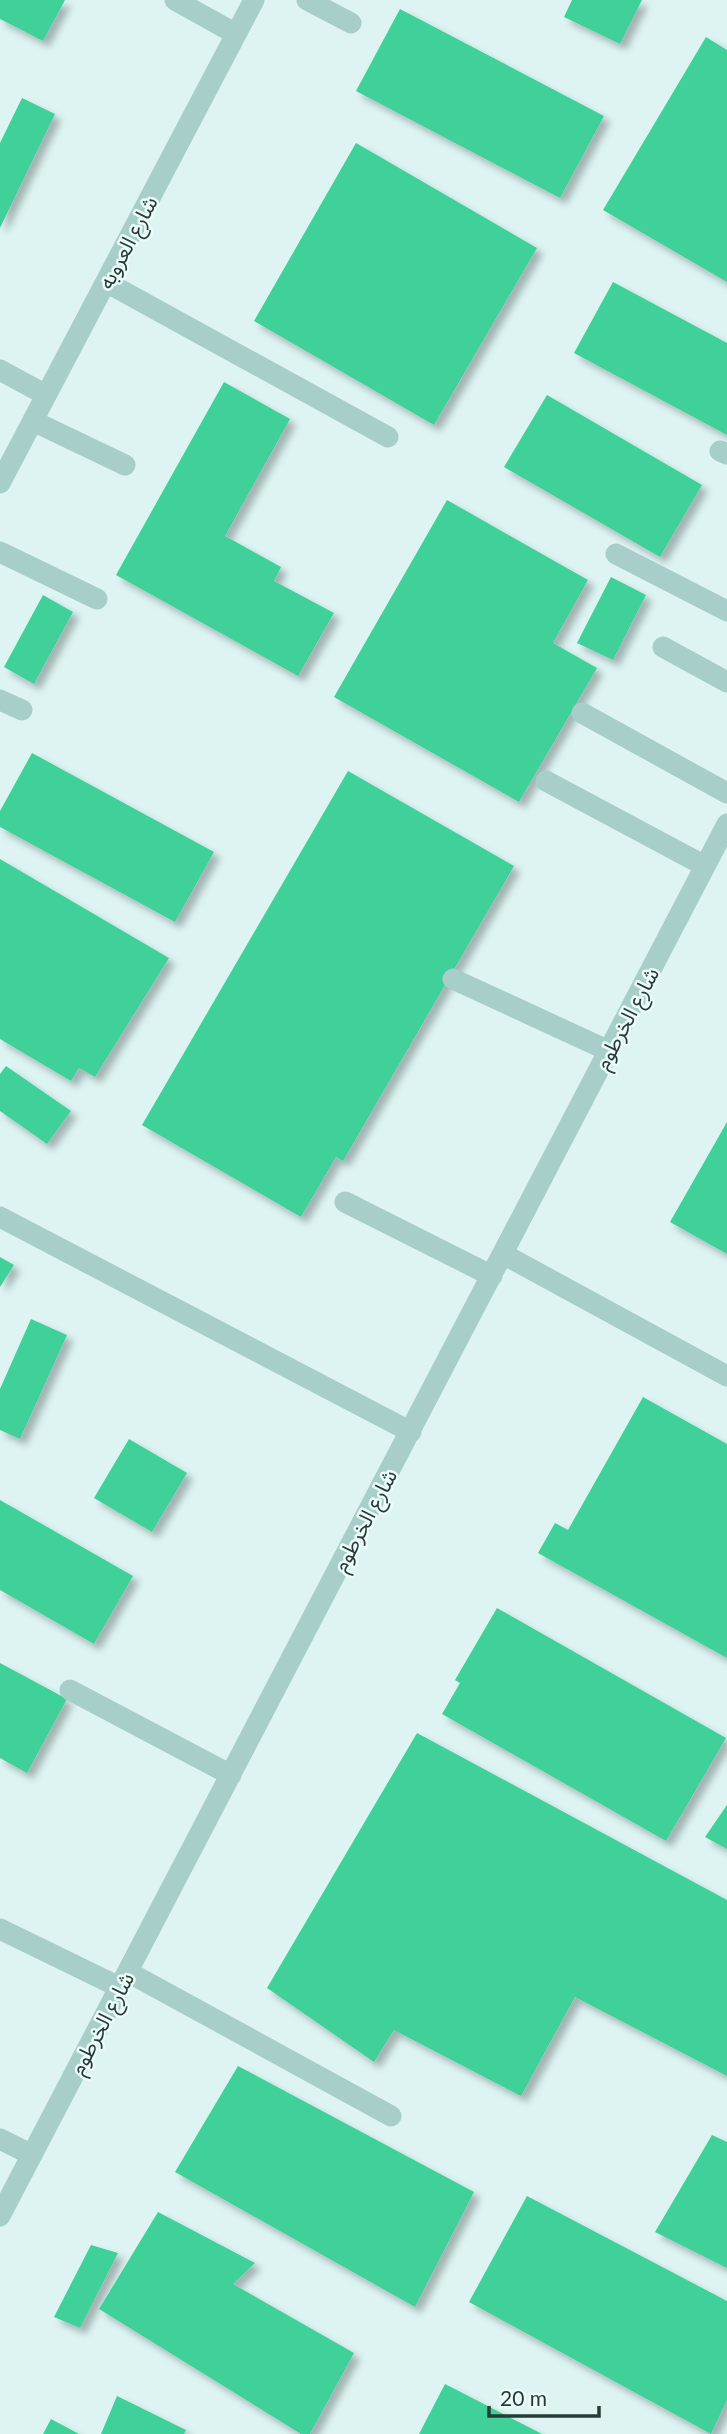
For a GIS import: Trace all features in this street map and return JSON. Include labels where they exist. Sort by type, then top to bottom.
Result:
[{"type":"lane","points":[[176,0],[236,34]]},
{"type":"lane","name":"شارع العروبه","points":[[0,483],[254,0]]},
{"type":"lane","points":[[307,0],[351,23]]},
{"type":"lane","points":[[106,282],[388,437]]},
{"type":"lane","points":[[0,370],[46,395]]},
{"type":"lane","points":[[33,421],[125,465]]},
{"type":"lane","points":[[0,552],[97,599]]},
{"type":"lane","points":[[616,554],[727,611]]},
{"type":"lane","points":[[663,647],[727,682]]},
{"type":"lane","points":[[0,700],[22,710]]},
{"type":"lane","points":[[582,713],[727,793]]},
{"type":"lane","points":[[546,781],[705,866]]},
{"type":"lane","name":"شارع الخرطوم","points":[[0,2216],[727,824]]},
{"type":"lane","points":[[453,979],[609,1051]]},
{"type":"lane","points":[[345,1202],[492,1276]]},
{"type":"lane","points":[[0,1217],[411,1432]]},
{"type":"lane","points":[[503,1254],[727,1376]]},
{"type":"lane","points":[[70,1690],[231,1775]]},
{"type":"lane","points":[[0,1929],[124,1980],[391,2116]]},
{"type":"lane","points":[[0,2139],[32,2155]]},
{"type":"building","points":[[0,0],[65,0],[43,41],[0,19]]},
{"type":"building","points":[[572,0],[642,0],[620,44],[564,17]]},
{"type":"building","points":[[400,9],[604,116],[560,198],[356,91]]},
{"type":"building","points":[[706,37],[727,50],[727,282],[603,210]]},
{"type":"building","points":[[22,98],[55,114],[0,228],[0,143]]},
{"type":"building","points":[[356,143],[537,248],[434,425],[254,321]]},
{"type":"building","points":[[613,282],[727,343],[727,435],[574,353]]},
{"type":"building","points":[[224,382],[290,419],[225,536],[281,567],[274,581],[334,613],[298,676],[116,575]]},
{"type":"building","points":[[547,395],[702,485],[660,557],[504,467]]},
{"type":"building","points":[[447,500],[588,580],[553,643],[597,668],[519,802],[334,697]]},
{"type":"building","points":[[611,577],[646,595],[613,660],[577,643]]},
{"type":"building","points":[[43,595],[73,612],[34,684],[4,667]]},
{"type":"building","points":[[32,753],[214,852],[175,922],[0,827],[0,811]]},
{"type":"building","points":[[348,771],[514,866],[343,1161],[336,1157],[301,1217],[142,1125]]},
{"type":"building","points":[[0,859],[169,958],[95,1077],[79,1068],[71,1081],[0,1039]]},
{"type":"building","points":[[6,1066],[71,1111],[47,1144],[0,1111],[0,1074]]},
{"type":"building","points":[[727,1122],[727,1254],[670,1222]]},
{"type":"building","points":[[0,1257],[14,1265],[0,1287]]},
{"type":"building","points":[[31,1319],[67,1335],[20,1439],[0,1430],[0,1389]]},
{"type":"building","points":[[643,1397],[727,1444],[727,1658],[538,1553],[555,1523],[568,1530]]},
{"type":"building","points":[[129,1439],[187,1473],[152,1532],[94,1498]]},
{"type":"building","points":[[0,1500],[133,1576],[94,1644],[0,1590]]},
{"type":"building","points":[[497,1608],[726,1738],[666,1841],[442,1714],[460,1683],[455,1680]]},
{"type":"building","points":[[0,1663],[67,1699],[27,1773],[0,1758]]},
{"type":"building","points":[[417,1733],[727,1900],[727,2076],[575,1997],[521,2096],[394,2030],[374,2062],[267,1988]]},
{"type":"building","points":[[727,1805],[727,1849],[705,1837]]},
{"type":"building","points":[[238,2066],[474,2192],[415,2307],[175,2172]]},
{"type":"building","points":[[712,2135],[727,2142],[727,2268],[655,2232]]},
{"type":"building","points":[[527,2196],[727,2301],[727,2400],[711,2434],[469,2302]]},
{"type":"building","points":[[158,2212],[255,2263],[233,2284],[354,2353],[310,2434],[301,2434],[99,2309]]},
{"type":"building","points":[[91,2245],[118,2253],[80,2328],[54,2317]]},
{"type":"building","points":[[445,2384],[542,2434],[419,2434]]},
{"type":"building","points":[[117,2396],[186,2430],[184,2434],[101,2434]]},
{"type":"building","points":[[51,2419],[79,2434],[43,2434]]}]
